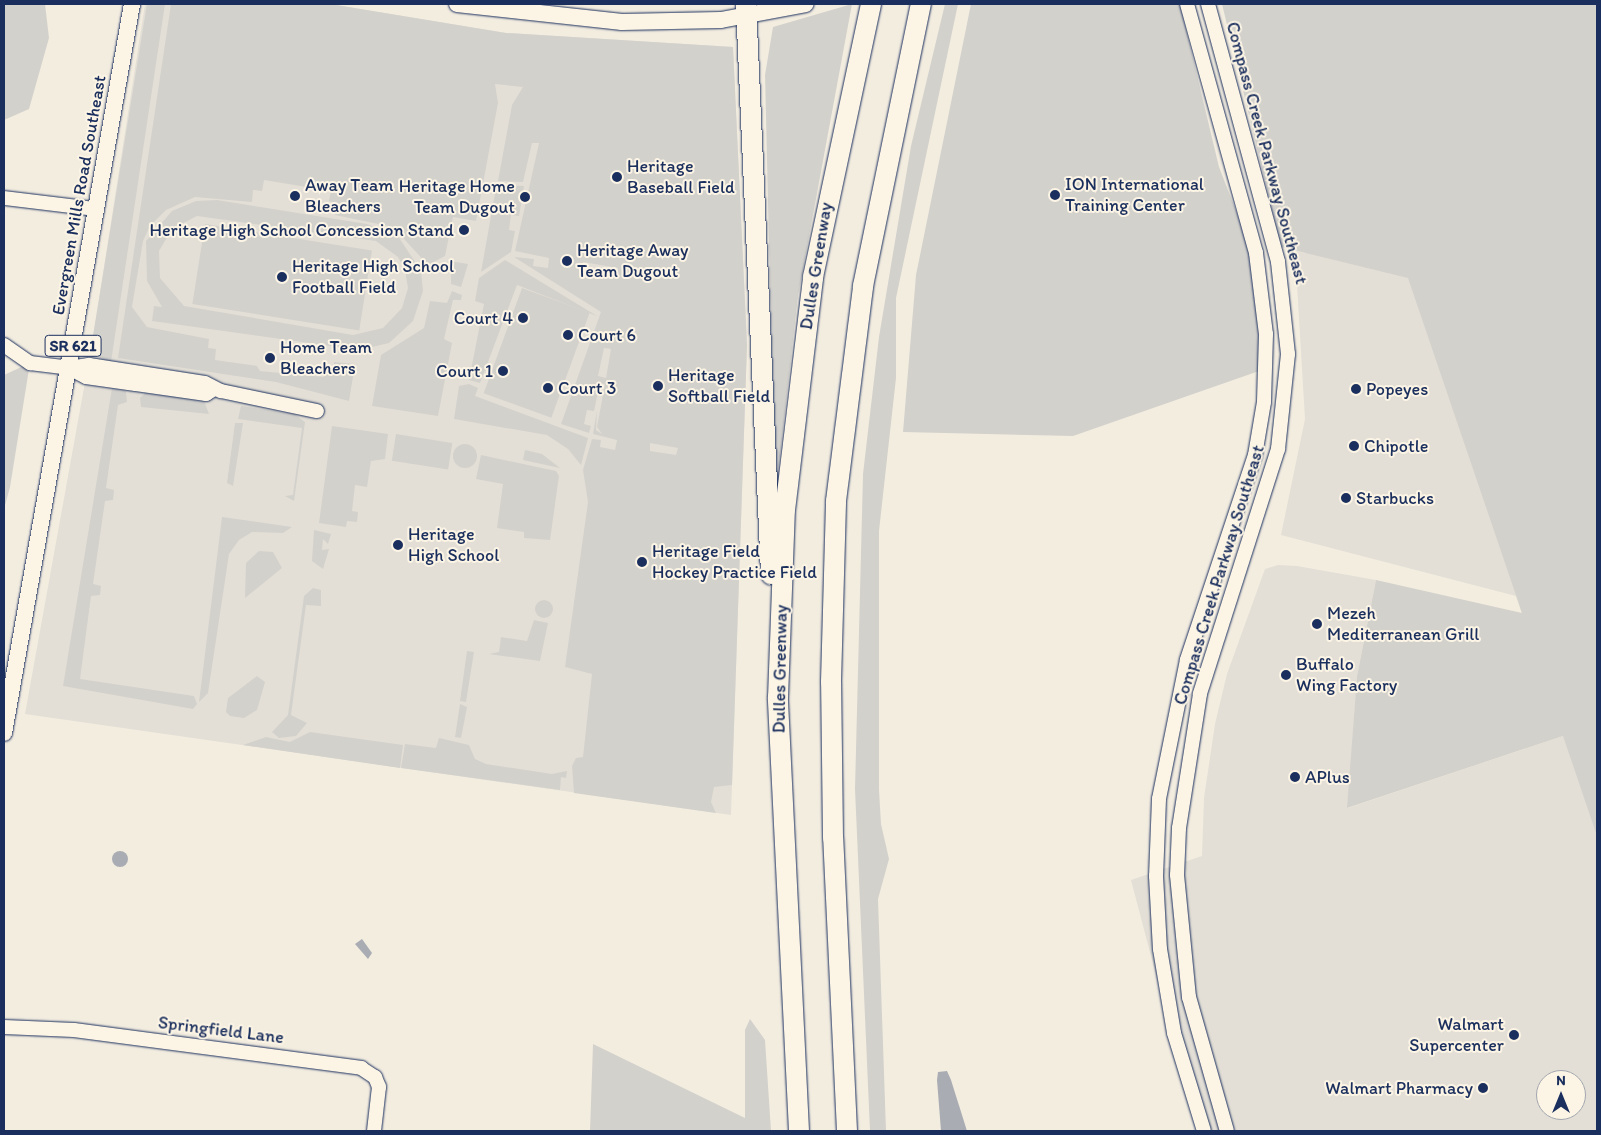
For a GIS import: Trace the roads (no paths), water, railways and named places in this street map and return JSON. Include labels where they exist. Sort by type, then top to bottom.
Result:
[{"type":"highway","name":"Dulles Greenway","points":[[799,1131],[778,671],[785,510],[806,324],[829,185],[872,4]]},
{"type":"highway","points":[[847,1131],[833,838],[831,682],[836,501],[863,286],[921,4]]},
{"type":"highway","points":[[747,10],[768,533],[778,671]]},
{"type":"main road","name":"Evergreen Mills Road Southeast","points":[[4,733],[14,689],[132,4]]},
{"type":"main road","points":[[457,4],[622,22],[806,4]]},
{"type":"street","name":"Compass Creek Parkway Southeast","points":[[1186,4],[1256,253],[1266,334],[1264,402],[1255,455],[1187,660],[1159,799],[1156,876],[1161,956],[1176,1041],[1204,1131]]},
{"type":"street","name":"Compass Creek Parkway Southeast","points":[[1208,4],[1260,186],[1285,294],[1288,344],[1278,449],[1200,694],[1180,812],[1177,875],[1185,974],[1202,1055],[1227,1131]]},
{"type":"street","points":[[4,198],[96,209]]},
{"type":"street","points":[[4,345],[30,363],[69,368],[86,377],[206,394],[214,389],[317,411]]},
{"type":"street","name":"Springfield Lane","points":[[4,1027],[74,1030],[360,1068],[375,1077],[379,1087],[374,1131]]},
{"type":"place","name":"Heritage Baseball Field","points":[[617,177]]},
{"type":"place","name":"ION International Training Center","points":[[1055,195]]},
{"type":"place","name":"Away Team Bleachers","points":[[295,196]]},
{"type":"place","name":"Heritage Home Team Dugout","points":[[525,197]]},
{"type":"place","name":"Heritage High School Concession Stand","points":[[464,230]]},
{"type":"place","name":"Heritage Away Team Dugout","points":[[567,261]]},
{"type":"place","name":"Heritage High School Football Field","points":[[282,277]]},
{"type":"place","name":"Court 4","points":[[523,318]]},
{"type":"place","name":"Court 6","points":[[568,335]]},
{"type":"place","name":"Home Team Bleachers","points":[[270,358]]},
{"type":"place","name":"Court 1","points":[[503,371]]},
{"type":"place","name":"Heritage Softball Field","points":[[658,386]]},
{"type":"place","name":"Court 3","points":[[548,388]]},
{"type":"place","name":"Popeyes","points":[[1356,389]]},
{"type":"place","name":"Chipotle","points":[[1354,446]]},
{"type":"place","name":"Starbucks","points":[[1346,498]]},
{"type":"place","name":"Heritage High School","points":[[398,545]]},
{"type":"place","name":"Heritage Field Hockey Practice Field","points":[[642,562]]},
{"type":"place","name":"Mezeh Mediterranean Grill","points":[[1317,624]]},
{"type":"place","name":"Buffalo Wing Factory","points":[[1286,675]]},
{"type":"place","name":"APlus","points":[[1295,777]]},
{"type":"place","name":"Walmart Supercenter","points":[[1514,1035]]},
{"type":"place","name":"Walmart Pharmacy","points":[[1483,1088]]}]
